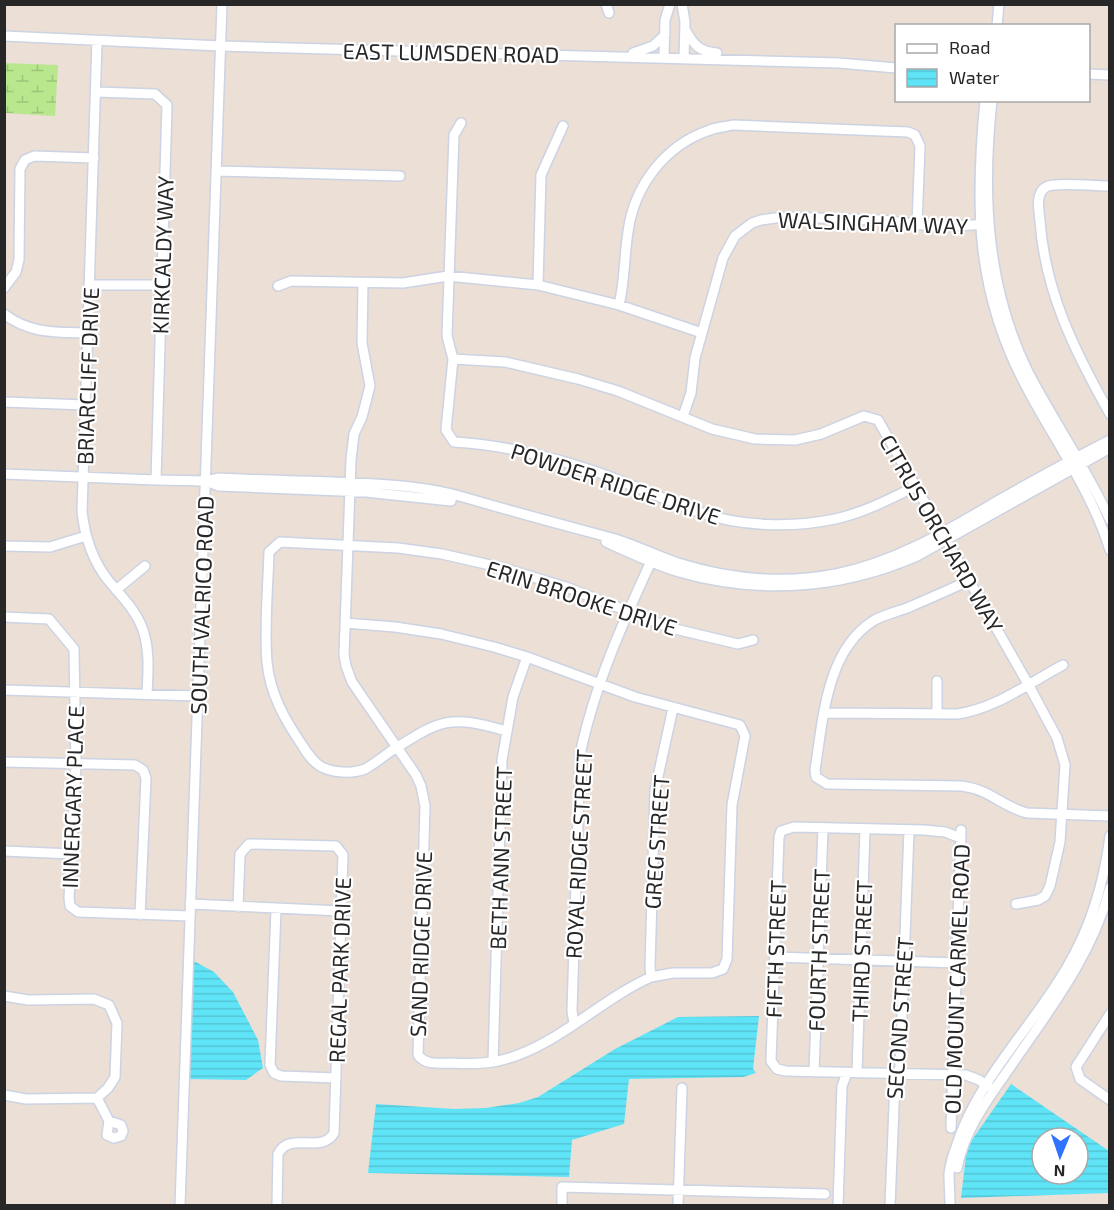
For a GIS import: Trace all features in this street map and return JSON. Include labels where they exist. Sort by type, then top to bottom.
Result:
[{"type":"street","name":"SOUTH VALRICO ROAD","points":[[180,1206],[222,4]]},
{"type":"street","points":[[664,57],[665,20],[670,4]]},
{"type":"street","points":[[682,4],[685,29],[684,58]]},
{"type":"street","points":[[997,24],[999,4]]},
{"type":"street","points":[[685,29],[694,44],[704,51],[748,55],[764,60]]},
{"type":"street","points":[[622,56],[653,46],[664,35]]},
{"type":"street","name":"EAST LUMSDEN ROAD","points":[[4,36],[220,46],[764,60],[895,68]]},
{"type":"street","name":"BRIARCLIFF DRIVE","points":[[97,40],[82,512],[86,536],[98,567],[132,609],[143,631],[148,661],[147,694]]},
{"type":"street","points":[[1090,74],[1110,75]]},
{"type":"street","name":"KIRKCALDY WAY","points":[[96,92],[155,94],[167,105],[156,480]]},
{"type":"street","points":[[985,102],[978,173],[987,281],[1010,354],[1027,388],[1110,520]]},
{"type":"street","points":[[984,225],[992,102]]},
{"type":"street","name":"POWDER RIDGE DRIVE","points":[[461,123],[454,135],[448,276],[447,336],[453,359],[446,430],[454,442],[484,444],[532,452],[597,472],[701,513],[744,523],[785,524],[835,519],[875,506],[916,486]]},
{"type":"street","points":[[619,305],[628,230],[641,188],[656,166],[681,144],[710,130],[733,125],[908,132],[915,135],[920,146],[917,225]]},
{"type":"street","points":[[538,285],[541,175],[563,126]]},
{"type":"street","points":[[4,288],[16,272],[19,260],[20,169],[25,160],[34,156],[94,158]]},
{"type":"street","points":[[216,171],[400,176]]},
{"type":"street","points":[[1110,186],[1049,185],[1040,192],[1038,201],[1042,244],[1056,303],[1075,349],[1110,414]]},
{"type":"street","name":"WALSINGHAM WAY","points":[[683,416],[691,393],[695,358],[726,251],[735,236],[752,224],[761,220],[782,217],[875,220],[948,227],[984,225]]},
{"type":"street","points":[[278,286],[291,281],[403,283],[448,276],[538,285],[619,305],[702,333]]},
{"type":"street","name":"SAND RIDGE DRIVE","points":[[345,623],[441,634],[527,657],[635,697],[738,724],[744,730],[745,736],[732,805],[726,964],[723,969],[715,973],[673,973],[651,977],[531,1049],[493,1062],[429,1063],[422,1060],[417,1053],[425,806],[420,782],[352,682],[344,655],[345,623],[350,487],[354,434],[362,417],[370,386],[362,343],[363,282]]},
{"type":"street","points":[[89,285],[161,285]]},
{"type":"street","points":[[4,314],[16,323],[37,330],[88,333]]},
{"type":"street","name":"CITRUS ORCHARD WAY","points":[[453,359],[505,363],[578,379],[618,391],[734,435],[755,439],[795,440],[821,434],[864,416],[878,420],[1028,684],[1057,738],[1065,765],[1060,842],[1050,886],[1045,896],[1038,900],[1016,904]]},
{"type":"street","points":[[4,402],[86,405]]},
{"type":"street","points":[[4,474],[206,481],[219,486],[350,487],[475,502],[608,537],[652,558],[719,573],[764,579],[804,578],[871,565],[945,536],[1110,440]]},
{"type":"street","points":[[1074,463],[1110,448]]},
{"type":"street","points":[[1074,463],[1110,550]]},
{"type":"street","points":[[4,546],[50,547],[86,536]]},
{"type":"street","name":"ERIN BROOKE DRIVE","points":[[506,730],[474,722],[440,723],[421,731],[363,769],[352,772],[321,767],[312,760],[287,723],[271,684],[267,662],[269,552],[280,542],[398,548],[442,554],[503,568],[566,587],[671,628],[738,644],[753,640]]},
{"type":"street","name":"ROYAL RIDGE STREET","points":[[574,1023],[572,1011],[580,755],[587,722],[600,685],[652,558]]},
{"type":"street","points":[[116,590],[145,566]]},
{"type":"street","points":[[970,580],[922,602],[874,620],[856,634],[835,669],[828,690],[814,770],[816,777],[824,784],[962,786],[977,788],[1016,810],[1027,813],[1110,816]]},
{"type":"street","name":"INNERGARY PLACE","points":[[4,617],[49,619],[74,649],[76,765],[70,906],[78,912],[190,916]]},
{"type":"street","name":"BETH ANN STREET","points":[[493,1062],[502,760],[513,697],[527,657]]},
{"type":"street","points":[[825,713],[957,714],[974,712],[1063,665]]},
{"type":"street","points":[[937,681],[937,714]]},
{"type":"street","points":[[4,690],[198,696]]},
{"type":"street","name":"GREG STREET","points":[[651,977],[655,796],[674,708]]},
{"type":"street","points":[[4,762],[135,765],[143,770],[146,778],[140,915]]},
{"type":"street","name":"FIFTH STREET","points":[[814,1072],[781,1070],[774,1067],[771,1061],[779,837],[781,831],[789,827],[823,828]]},
{"type":"street","points":[[823,828],[909,830]]},
{"type":"street","name":"FOURTH STREET","points":[[814,1072],[823,828]]},
{"type":"street","name":"THIRD STREET","points":[[857,1073],[865,829]]},
{"type":"street","name":"OLD MOUNT CARMEL ROAD","points":[[909,830],[961,834],[951,1128]]},
{"type":"street","name":"SECOND STREET","points":[[890,1206],[894,1093],[900,1067],[909,830]]},
{"type":"street","points":[[950,1206],[951,1184],[967,1136],[990,1087],[1060,979],[1087,926],[1099,893],[1110,836]]},
{"type":"street","name":"REGAL PARK DRIVE","points":[[238,907],[240,854],[249,844],[336,846],[343,855],[334,1133],[330,1140],[322,1143],[291,1143],[282,1147],[278,1154],[277,1206]]},
{"type":"street","points":[[4,851],[72,854]]},
{"type":"street","points":[[990,1087],[1075,972],[1094,934],[1110,888]]},
{"type":"street","points":[[190,904],[341,911]]},
{"type":"street","points":[[276,909],[270,1065],[274,1073],[280,1076],[336,1078]]},
{"type":"street","points":[[775,957],[958,963]]},
{"type":"street","points":[[4,996],[28,1000],[94,999],[108,1005],[117,1023],[115,1077],[98,1098],[26,1099],[4,1095]]},
{"type":"street","points":[[1110,1014],[1077,1062],[1076,1067],[1080,1079],[1110,1100]]},
{"type":"street","points":[[814,1072],[971,1076],[990,1087]]},
{"type":"street","points":[[838,1206],[842,1086],[847,1073]]},
{"type":"street","points":[[678,1206],[682,1088]]},
{"type":"street","points":[[98,1098],[109,1121]]},
{"type":"street","points":[[562,1206],[562,1187],[825,1194]]},
{"type":"green space","points":[[4,63],[58,65],[55,116],[5,113]]},
{"type":"water","points":[[192,960],[214,972],[233,992],[258,1040],[263,1068],[246,1080],[188,1079]]},
{"type":"water","points":[[759,1016],[753,1069],[756,1073],[743,1077],[629,1079],[624,1124],[572,1140],[569,1177],[368,1173],[376,1104],[454,1109],[486,1108],[519,1103],[538,1097],[615,1049],[678,1017]]},
{"type":"water","points":[[1011,1084],[1072,1126],[1030,1126],[1030,1186],[1090,1186],[1090,1138],[1109,1151],[1109,1193],[961,1198],[967,1147]]}]
